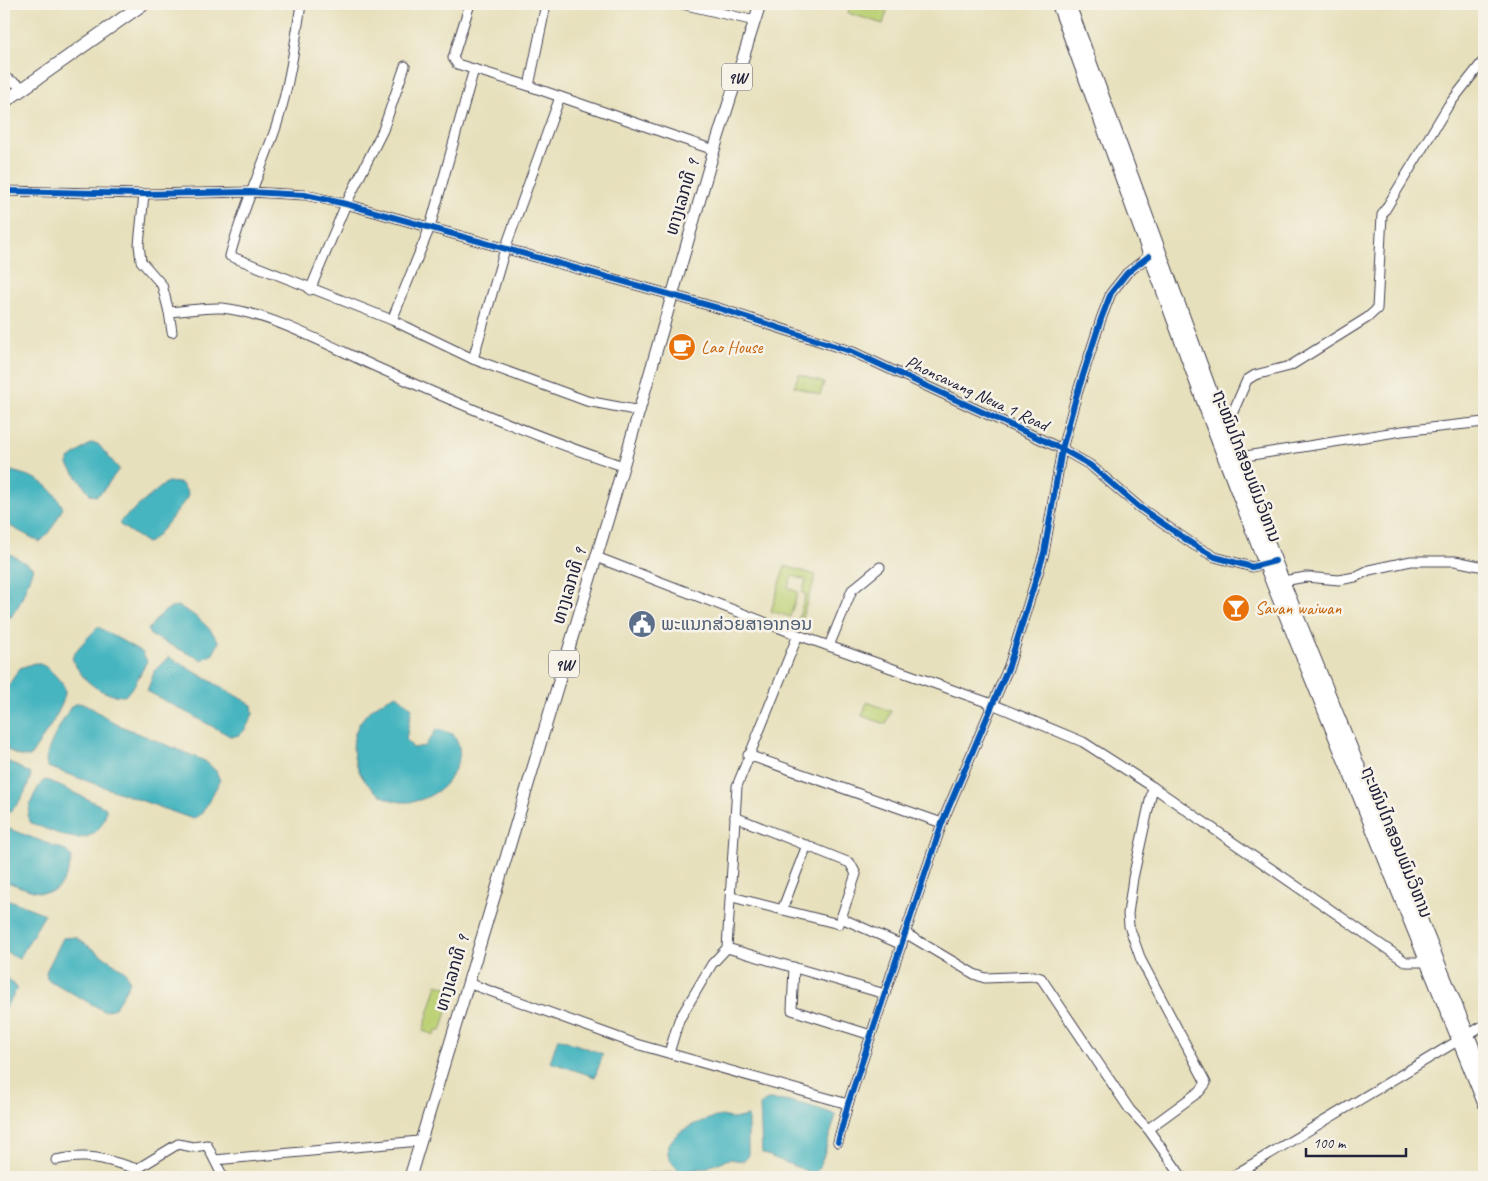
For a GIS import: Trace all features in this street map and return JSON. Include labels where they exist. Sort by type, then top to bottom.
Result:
[{"type":"highway","points":[[4,102],[142,4]]},
{"type":"highway","name":"ຖະໜົນໄກສອນພົມວິຫານ","points":[[1058,4],[1149,256],[1427,962],[1484,1074]]},
{"type":"highway","name":"ຖະໜົນໄກສອນພົມວິຫານ","points":[[1069,4],[1234,453],[1270,563],[1283,581],[1464,1037],[1484,1103]]},
{"type":"main road","name":"ທາງເລກທີ 9","points":[[410,1177],[640,411],[671,296],[714,150],[760,4]]},
{"type":"street","points":[[301,4],[290,75],[276,127],[250,192],[230,256],[310,290],[392,320],[473,359],[587,401],[640,411]]},
{"type":"street","points":[[470,4],[453,58],[457,64],[528,86],[714,150]]},
{"type":"street","points":[[528,86],[546,4]]},
{"type":"street","points":[[682,4],[755,22]]},
{"type":"street","points":[[1225,430],[1247,380],[1255,375],[1290,366],[1367,318],[1377,308],[1382,215],[1448,106],[1484,60]]},
{"type":"street","points":[[310,290],[346,204],[383,130],[405,66]]},
{"type":"street","points":[[392,320],[430,228],[474,69]]},
{"type":"street","points":[[4,77],[23,87]]},
{"type":"street","points":[[473,359],[505,250],[560,97]]},
{"type":"street","name":"Phonsavang Neua 1 Road","points":[[4,191],[144,194],[250,192],[305,194],[718,308],[853,352],[1062,449],[1090,465],[1139,506],[1194,545],[1215,556],[1252,567],[1270,563]]},
{"type":"street","points":[[144,194],[139,245],[141,261],[162,285],[172,332]]},
{"type":"street","points":[[838,1142],[848,1104],[942,823],[1009,666],[1044,553],[1062,449],[1076,397],[1111,293],[1127,273],[1149,256]]},
{"type":"street","points":[[169,312],[222,308],[264,319],[298,331],[480,413],[566,447],[623,466]]},
{"type":"street","points":[[1234,453],[1246,456],[1402,431],[1484,422]]},
{"type":"street","points":[[596,557],[798,635],[992,704],[1083,742],[1153,787],[1406,962],[1427,962]]},
{"type":"street","points":[[1283,581],[1306,577],[1339,580],[1355,577],[1369,570],[1411,561],[1455,561],[1484,567]]},
{"type":"street","points":[[829,646],[852,590],[880,566]]},
{"type":"street","points":[[670,1053],[679,1020],[712,964],[727,948],[732,897],[734,817],[737,786],[798,635]]},
{"type":"street","points":[[748,755],[942,823]]},
{"type":"street","points":[[1148,1129],[1200,1091],[1206,1083],[1141,960],[1129,926],[1128,914],[1132,878],[1153,787]]},
{"type":"street","points":[[732,897],[839,924],[856,874],[850,863],[734,817]]},
{"type":"street","points":[[782,910],[807,845]]},
{"type":"street","points":[[842,918],[902,945]]},
{"type":"street","points":[[905,933],[974,974],[985,978],[1034,976],[1041,978],[1130,1110],[1148,1129],[1182,1177]]},
{"type":"street","points":[[727,948],[885,994]]},
{"type":"street","points":[[794,967],[792,1010],[871,1035]]},
{"type":"street","points":[[468,983],[636,1044],[848,1104]]},
{"type":"street","points":[[1231,1177],[1484,1025]]},
{"type":"street","points":[[215,1160],[419,1142]]},
{"type":"street","points":[[56,1160],[79,1156],[98,1157],[137,1169],[182,1143],[193,1147],[207,1145],[223,1177]]},
{"type":"green space","points":[[851,4],[889,4],[883,24],[848,13]]},
{"type":"green space","points":[[799,374],[824,383],[820,395],[794,386]]},
{"type":"green space","points":[[785,566],[816,575],[801,621],[798,620],[806,594],[802,593],[806,580],[792,576],[788,588],[798,592],[790,617],[771,611]]},
{"type":"green space","points":[[867,702],[891,711],[886,724],[862,716]]},
{"type":"green space","points":[[437,984],[454,989],[441,1031],[436,1030],[435,1035],[423,1031]]},
{"type":"green space","points":[[718,1170],[766,1177],[627,1177],[654,1172]]},
{"type":"water","points":[[91,443],[98,444],[119,469],[102,492],[96,496],[91,495],[68,465],[69,459]]},
{"type":"water","points":[[4,469],[32,477],[46,485],[58,498],[63,508],[50,532],[40,542],[4,523]]},
{"type":"water","points":[[167,482],[181,483],[188,493],[187,498],[161,531],[147,543],[120,525],[119,522]]},
{"type":"water","points":[[4,550],[33,568],[20,603],[11,617],[4,618]]},
{"type":"water","points":[[177,606],[195,616],[215,636],[219,642],[213,654],[202,660],[150,635],[148,630],[157,619],[169,609]]},
{"type":"water","points":[[98,627],[142,652],[147,661],[135,684],[125,696],[107,693],[92,685],[86,680],[72,658],[79,647]]},
{"type":"water","points":[[169,657],[252,705],[253,714],[242,733],[230,736],[147,691],[155,670]]},
{"type":"water","points":[[34,663],[49,669],[61,682],[65,690],[61,705],[51,724],[30,757],[26,757],[4,747],[4,692],[20,668]]},
{"type":"water","points":[[397,695],[412,708],[406,739],[413,748],[425,746],[437,729],[453,734],[460,755],[449,780],[436,792],[425,798],[404,802],[384,797],[368,785],[357,768],[353,748],[357,728],[371,709]]},
{"type":"water","points":[[78,703],[87,705],[116,724],[205,761],[216,771],[220,781],[202,813],[193,819],[48,767],[46,762],[47,755],[54,737],[71,706]]},
{"type":"water","points":[[4,759],[31,774],[23,796],[7,814],[4,813]]},
{"type":"water","points":[[47,780],[106,808],[104,820],[94,833],[83,838],[77,838],[31,823],[28,817],[31,803],[40,785],[43,781]]},
{"type":"water","points":[[4,827],[65,850],[72,857],[62,883],[55,890],[39,892],[4,881]]},
{"type":"water","points":[[4,898],[45,914],[19,959],[4,951]]},
{"type":"water","points":[[75,937],[125,971],[130,982],[115,1008],[104,1011],[47,979],[46,972],[63,938]]},
{"type":"water","points":[[4,976],[17,989],[4,1010]]},
{"type":"water","points":[[558,1038],[603,1054],[595,1077],[550,1062]]},
{"type":"water","points":[[767,1100],[802,1104],[836,1115],[820,1167],[814,1174],[762,1153],[760,1105]]},
{"type":"water","points":[[722,1116],[733,1119],[748,1116],[748,1157],[744,1161],[729,1159],[705,1168],[680,1171],[670,1160],[668,1150],[671,1141],[688,1127]]},
{"type":"cycle path","points":[[4,191],[144,194],[250,192],[305,195],[346,204],[718,308],[853,352],[1062,449],[1090,465],[1139,507],[1194,545],[1215,557],[1252,567],[1275,561]]},
{"type":"cycle path","points":[[838,1142],[848,1104],[942,823],[1009,666],[1044,553],[1062,449],[1076,397],[1101,319],[1111,293],[1127,273],[1149,256]]},
{"type":"place","name":"Lao House","points":[[682,347]]},
{"type":"place","name":"Savan waiwan","points":[[1236,608]]},
{"type":"place","name":"ພະແນກສ່ວຍສາອາກອນ","points":[[642,624]]}]
